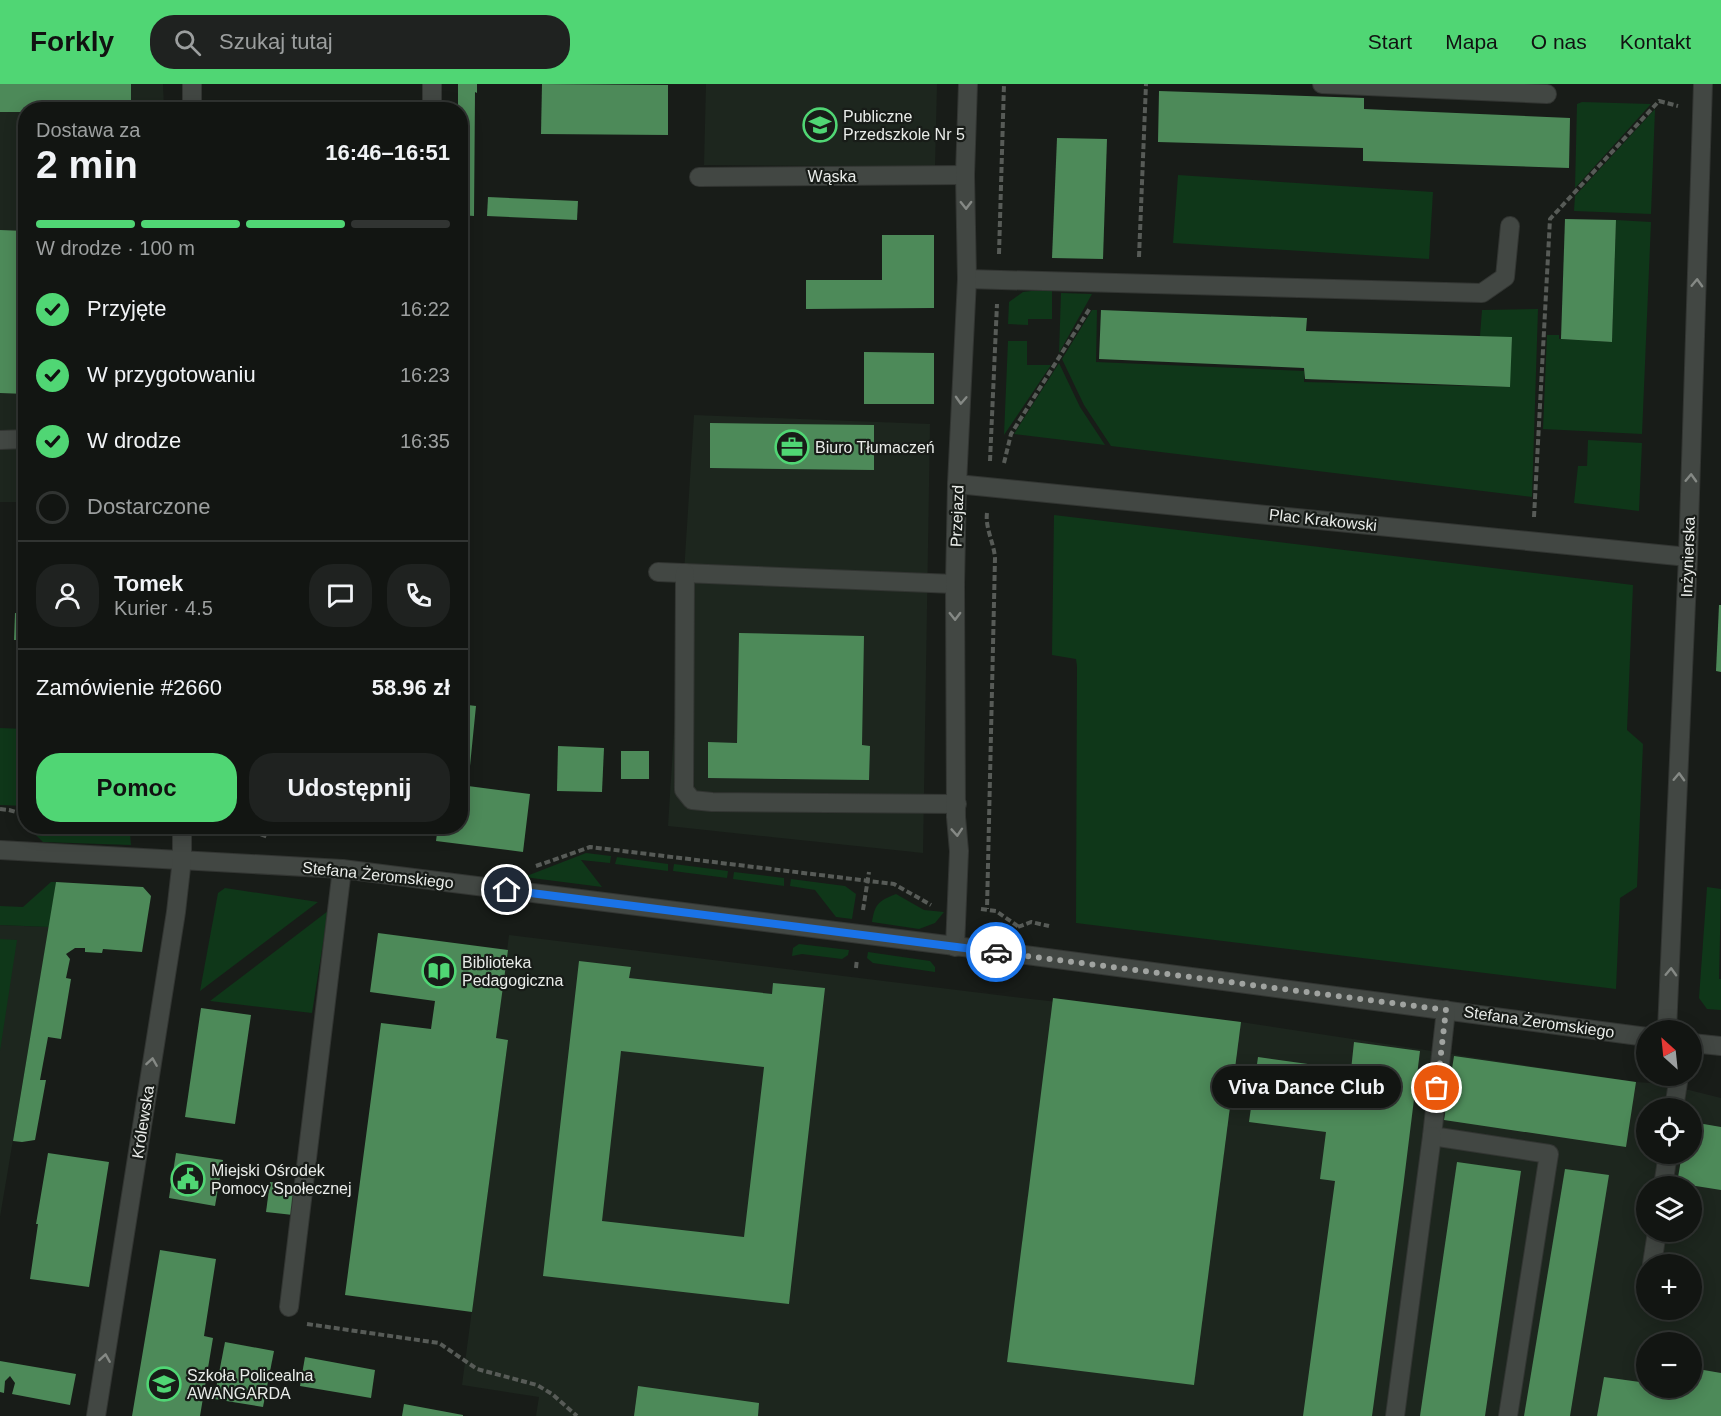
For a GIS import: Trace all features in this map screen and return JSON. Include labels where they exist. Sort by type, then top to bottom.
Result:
[{"type":"street","points":[[192,84],[192,102]]},
{"type":"street","points":[[432,84],[432,102]]},
{"type":"street","name":"Przejazd","points":[[955,947],[959,851],[956,817],[955,584],[957,484],[967,279],[965,175],[968,84]]},
{"type":"street","points":[[1322,84],[1547,94]]},
{"type":"street","name":"Inżynierska","points":[[1667,1020],[1688,557],[1703,84]]},
{"type":"street","name":"Wąska","points":[[699,177],[965,175]]},
{"type":"street","points":[[967,279],[1482,293],[1505,277],[1510,226]]},
{"type":"street","points":[[0,440],[18,440]]},
{"type":"street","name":"Plac Krakowski","points":[[957,484],[1688,557]]},
{"type":"street","points":[[658,572],[955,584]]},
{"type":"street","points":[[685,573],[684,790],[692,800],[957,804]]},
{"type":"street","name":"Królewska","points":[[96,1416],[172,936],[182,859],[182,834]]},
{"type":"street","name":"Stefana Żeromskiego","points":[[0,850],[342,869],[1636,1036]]},
{"type":"street","points":[[289,1307],[342,869]]},
{"type":"street","points":[[1395,1416],[1432,1136],[1446,1010]]},
{"type":"street","points":[[1702,1044],[1721,1046]]},
{"type":"street","points":[[1432,1136],[1549,1154],[1508,1416]]},
{"type":"path","points":[[1138,283],[1146,84]]},
{"type":"path","points":[[1533,542],[1550,219],[1659,101],[1702,111]]},
{"type":"path","points":[[998,487],[1011,434],[1107,282]]},
{"type":"path","points":[[0,809],[18,813]]},
{"type":"path","points":[[289,1307],[308,1324],[439,1343],[477,1369],[537,1385],[552,1394],[577,1416]]},
{"type":"shaded area","points":[[0,84],[163,84],[164,102],[18,102],[18,502],[0,502]]},
{"type":"shaded area","name":"Publiczne Przedszkole Nr 5","points":[[706,84],[937,84],[935,167],[704,165]]},
{"type":"shaded area","points":[[694,415],[930,424],[923,853],[668,826]]},
{"type":"shaded area","points":[[0,925],[49,927],[0,1217]]},
{"type":"shaded area","points":[[509,935],[1031,999],[1241,1022],[1636,1082],[1636,1086],[1673,1086],[1721,1098],[1721,1416],[536,1416],[539,1397],[462,1385],[508,1040],[496,1038]]},
{"type":"green space","points":[[1582,102],[1651,104],[1575,188],[1577,104]]},
{"type":"green space","points":[[1655,109],[1651,214],[1574,211],[1575,196]]},
{"type":"green space","points":[[1178,175],[1433,192],[1429,259],[1173,243]]},
{"type":"green space","points":[[1616,220],[1651,222],[1642,434],[1543,429],[1547,335],[1559,335],[1559,339],[1612,342]]},
{"type":"green space","points":[[1052,291],[1052,319],[1028,319],[1028,325],[1008,324],[1009,302],[1023,292]]},
{"type":"green space","points":[[1061,293],[1092,294],[1059,353]]},
{"type":"green space","points":[[1538,309],[1532,497],[1111,446],[1084,405],[1062,359],[1092,310],[1097,310],[1096,362],[1304,371],[1304,382],[1509,387],[1512,338],[1480,336],[1482,310]]},
{"type":"green space","points":[[1008,341],[1027,341],[1027,365],[1051,365],[1004,435]]},
{"type":"green space","points":[[1059,363],[1080,407],[1105,445],[1014,434]]},
{"type":"green space","points":[[1588,440],[1642,443],[1639,511],[1574,503],[1578,466],[1587,466]]},
{"type":"green space","points":[[1054,515],[1633,585],[1627,730],[1643,744],[1637,887],[1620,898],[1616,989],[1076,923],[1077,666],[1076,659],[1052,655]]},
{"type":"green space","points":[[0,728],[18,729],[18,806],[0,805]]},
{"type":"green space","points":[[130,834],[131,845],[43,842],[36,835]]},
{"type":"green space","points":[[586,853],[611,856],[610,863],[581,860],[602,887],[524,877]]},
{"type":"green space","points":[[617,857],[668,864],[668,871],[615,864]]},
{"type":"green space","points":[[674,864],[728,871],[727,878],[673,871]]},
{"type":"green space","points":[[734,872],[784,878],[784,886],[733,879]]},
{"type":"green space","points":[[791,879],[845,886],[856,894],[852,919],[836,917],[815,890],[790,886]]},
{"type":"green space","points":[[51,882],[56,882],[49,927],[0,925],[0,906],[23,907]]},
{"type":"green space","points":[[1707,887],[1721,889],[1719,979],[1721,979],[1721,1010],[1707,1009],[1699,998]]},
{"type":"green space","points":[[225,888],[318,902],[200,991],[218,893]]},
{"type":"green space","points":[[896,894],[924,910],[944,912],[935,923],[919,929],[872,922],[878,904]]},
{"type":"green space","points":[[328,911],[312,1013],[210,1001]]},
{"type":"green space","points":[[0,939],[17,940],[0,1051]]},
{"type":"green space","points":[[799,944],[849,950],[848,955],[842,959],[802,954],[792,956],[793,948]]},
{"type":"green space","points":[[868,952],[930,961],[935,967],[935,972],[873,963],[867,958]]},
{"type":"building","points":[[0,84],[131,84],[131,102],[18,102],[18,112],[0,112]]},
{"type":"building","points":[[458,84],[477,84],[477,93],[475,92],[474,216],[468,216],[468,102],[458,102]]},
{"type":"building","points":[[542,84],[668,85],[668,135],[541,134]]},
{"type":"building","points":[[1159,91],[1364,98],[1364,109],[1570,118],[1569,168],[1363,161],[1363,148],[1158,142]]},
{"type":"building","points":[[1057,138],[1107,139],[1103,259],[1052,258]]},
{"type":"building","points":[[488,197],[578,201],[577,220],[487,216]]},
{"type":"building","points":[[1565,219],[1616,220],[1612,342],[1561,339]]},
{"type":"building","points":[[0,230],[18,231],[18,394],[0,393]]},
{"type":"building","points":[[882,235],[934,235],[934,308],[806,309],[806,280],[882,280]]},
{"type":"building","points":[[1101,310],[1307,318],[1306,331],[1512,337],[1510,387],[1305,379],[1304,368],[1099,359]]},
{"type":"building","points":[[864,352],[934,353],[934,404],[864,404]]},
{"type":"building","name":"Biuro Tłumaczeń","points":[[710,423],[874,425],[874,470],[710,468]]},
{"type":"building","points":[[1719,605],[1721,605],[1721,672],[1716,671]]},
{"type":"building","points":[[15,613],[18,613],[18,640],[14,640]]},
{"type":"building","points":[[739,633],[864,636],[862,745],[870,746],[869,780],[708,778],[708,742],[737,743]]},
{"type":"building","points":[[468,705],[476,706],[468,786]]},
{"type":"building","points":[[558,746],[604,748],[602,792],[557,791]]},
{"type":"building","points":[[621,751],[649,751],[649,779],[621,779]]},
{"type":"building","points":[[468,786],[530,794],[523,852],[436,841],[437,834],[468,834]]},
{"type":"building","points":[[56,882],[143,887],[151,896],[142,952],[103,949],[102,953],[85,952],[85,948],[75,948],[66,954],[70,959],[66,978],[71,979],[61,1039],[48,1037],[40,1080],[46,1080],[35,1140],[13,1141]]},
{"type":"building","points":[[378,933],[508,950],[496,1038],[508,1040],[472,1312],[345,1295],[381,1023],[431,1029],[435,1001],[370,992]]},
{"type":"building","points":[[579,961],[631,967],[629,978],[772,994],[773,983],[825,988],[789,1304],[543,1276]],"holes":[[[621,1051],[764,1067],[744,1237],[602,1221]]]},
{"type":"building","points":[[1053,998],[1241,1022],[1194,1385],[1007,1362]]},
{"type":"building","points":[[201,1008],[251,1015],[235,1124],[185,1117]]},
{"type":"building","points":[[1354,1042],[1420,1051],[1372,1416],[1303,1416],[1335,1181],[1320,1179],[1326,1132],[1249,1122],[1258,1057],[1351,1070]]},
{"type":"building","points":[[1454,1056],[1636,1082],[1626,1147],[1444,1120]]},
{"type":"building","points":[[1702,1124],[1721,1127],[1721,1190],[1702,1187],[1702,1176],[1678,1176],[1680,1164],[1702,1164]]},
{"type":"building","points":[[48,1153],[109,1162],[89,1287],[30,1279],[38,1224],[36,1224]]},
{"type":"building","points":[[176,1153],[223,1160],[215,1206],[169,1198]]},
{"type":"building","points":[[1457,1162],[1521,1171],[1485,1416],[1420,1416]]},
{"type":"building","points":[[1565,1169],[1609,1175],[1570,1416],[1524,1416]]},
{"type":"building","points":[[270,1182],[296,1185],[293,1215],[266,1212]]},
{"type":"building","points":[[160,1250],[216,1259],[204,1336],[213,1338],[200,1416],[132,1416]]},
{"type":"building","points":[[225,1342],[274,1351],[263,1407],[214,1399]]},
{"type":"building","points":[[305,1357],[375,1370],[371,1398],[300,1386]]},
{"type":"building","points":[[0,1361],[76,1374],[70,1405],[12,1394],[15,1383],[10,1376],[5,1381],[4,1393],[0,1392]]},
{"type":"building","points":[[1702,1370],[1721,1373],[1721,1416],[1597,1416],[1604,1377],[1636,1381],[1636,1398],[1702,1398]]},
{"type":"building","points":[[638,1386],[759,1403],[758,1416],[634,1416]]},
{"type":"building","points":[[404,1404],[463,1415],[463,1416],[402,1416]]},
{"type":"way so far","points":[[996,952],[1446,1010],[1437,1088]]},
{"type":"place","name":"Publiczne Przedszkole Nr 5","points":[[820,125]]},
{"type":"place","name":"Biuro Tłumaczeń","points":[[792,447]]},
{"type":"place","name":"Biblioteka Pedagogiczna","points":[[439,971]]},
{"type":"place","name":"Viva Dance Club","points":[[1437,1088]]},
{"type":"place","name":"Miejski Ośrodek Pomocy Społecznej","points":[[188,1179]]},
{"type":"place","name":"Szkoła Policealna AWANGARDA","points":[[164,1384]]},
{"type":"route","points":[[507,890],[996,952]]}]
